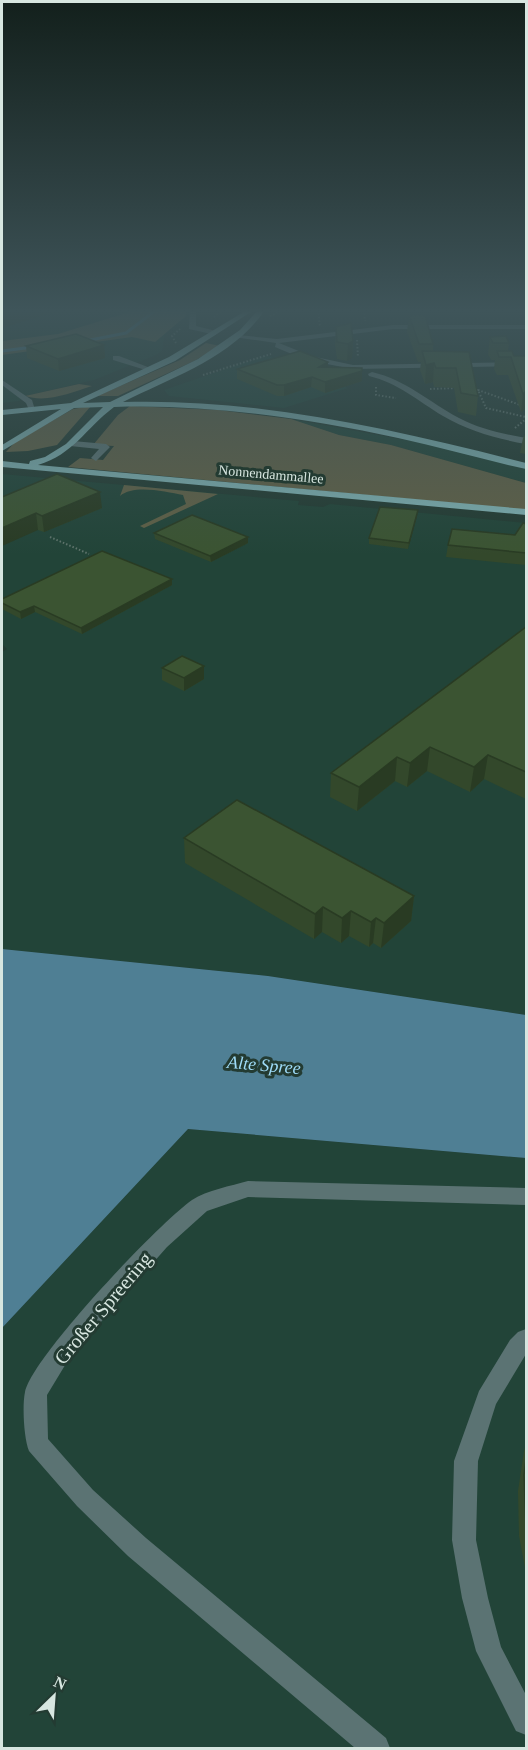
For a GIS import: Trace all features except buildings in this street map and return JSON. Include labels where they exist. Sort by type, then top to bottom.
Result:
[{"type":"main road","points":[[2,448],[73,405],[101,392]]},
{"type":"main road","points":[[2,460],[14,466],[57,456],[73,444],[103,410],[137,392]]},
{"type":"main road","points":[[146,392],[148,396],[168,405]]},
{"type":"main road","points":[[2,412],[73,405],[112,404],[168,405],[259,413],[352,426],[429,441],[526,466]]},
{"type":"main road","name":"Nonnendammallee","points":[[2,465],[526,512]]},
{"type":"street","points":[[13,392],[29,402],[32,408]]},
{"type":"street","points":[[414,392],[461,422],[503,437],[526,441]]},
{"type":"street","points":[[73,444],[106,447],[96,458]]},
{"type":"street","name":"Großer Spreering","points":[[376,1749],[136,1547],[85,1498],[37,1443],[36,1393],[63,1350],[160,1241],[200,1205],[248,1190],[526,1196]]},
{"type":"street","points":[[526,1339],[518,1347],[486,1399],[466,1461],[464,1540],[475,1598],[489,1651],[526,1721]]},
{"type":"path","points":[[479,392],[486,408],[526,417]]},
{"type":"path","points":[[483,392],[526,407]]},
{"type":"path","points":[[50,537],[89,554]]},
{"type":"shaded area","points":[[2,392],[44,392],[25,396],[19,401],[2,403]]},
{"type":"shaded area","points":[[44,392],[74,392],[50,398],[25,396]]},
{"type":"shaded area","points":[[107,392],[127,392],[118,396],[97,396]]},
{"type":"shaded area","points":[[165,392],[336,392],[284,408],[169,396]]},
{"type":"shaded area","points":[[91,406],[57,445],[28,451],[6,452],[15,442],[73,409]]},
{"type":"shaded area","points":[[130,406],[218,410],[291,419],[339,435],[391,445],[526,483],[526,510],[68,467],[80,458],[103,460],[114,446],[93,445],[118,415]]},
{"type":"shaded area","points":[[291,419],[444,447],[526,468],[526,483],[391,445],[339,435]]},
{"type":"shaded area","points":[[2,474],[299,501],[298,505],[323,507],[330,504],[526,523],[526,1015],[268,976],[2,949],[2,652],[7,649],[2,644]]},
{"type":"shaded area","points":[[124,485],[218,494],[144,528],[140,526],[186,504],[183,495],[133,490],[120,496]]},
{"type":"shaded area","points":[[188,1129],[526,1158],[526,1748],[2,1748],[2,1328]]},
{"type":"water","name":"Alte Spree","points":[[2,949],[268,976],[526,1015],[526,1158],[188,1129],[2,1328]]}]
